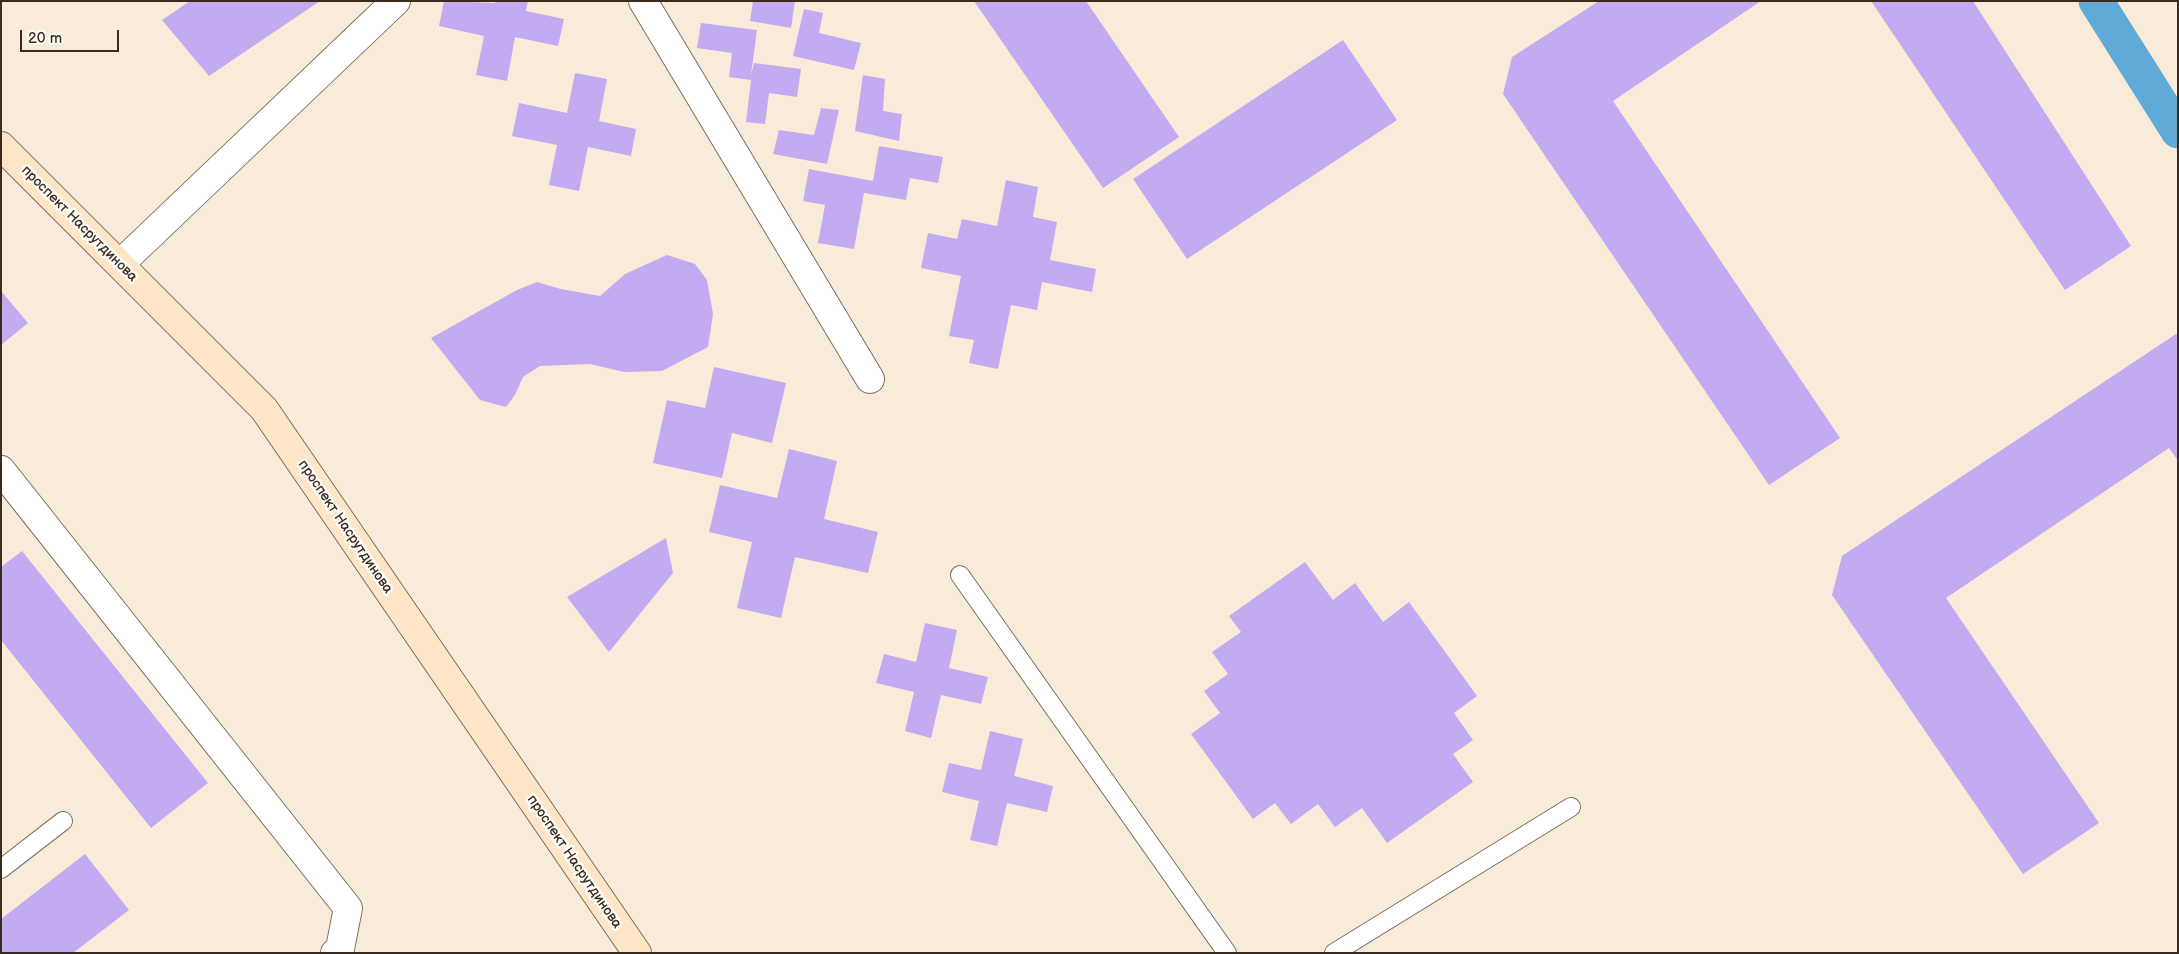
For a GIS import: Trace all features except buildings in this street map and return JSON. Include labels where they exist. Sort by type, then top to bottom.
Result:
[{"type":"main road","name":"проспект Насрутдинова","points":[[1,146],[264,410],[637,953]]},
{"type":"street","points":[[120,264],[396,1]]},
{"type":"street","points":[[643,1],[870,380]]},
{"type":"street","points":[[1,470],[348,908],[340,949],[335,953]]},
{"type":"lane","points":[[960,575],[1227,953]]},
{"type":"lane","points":[[1334,953],[1571,807]]},
{"type":"lane","points":[[1,869],[63,821]]},
{"type":"waterway","points":[[2096,1],[2178,131]]}]
